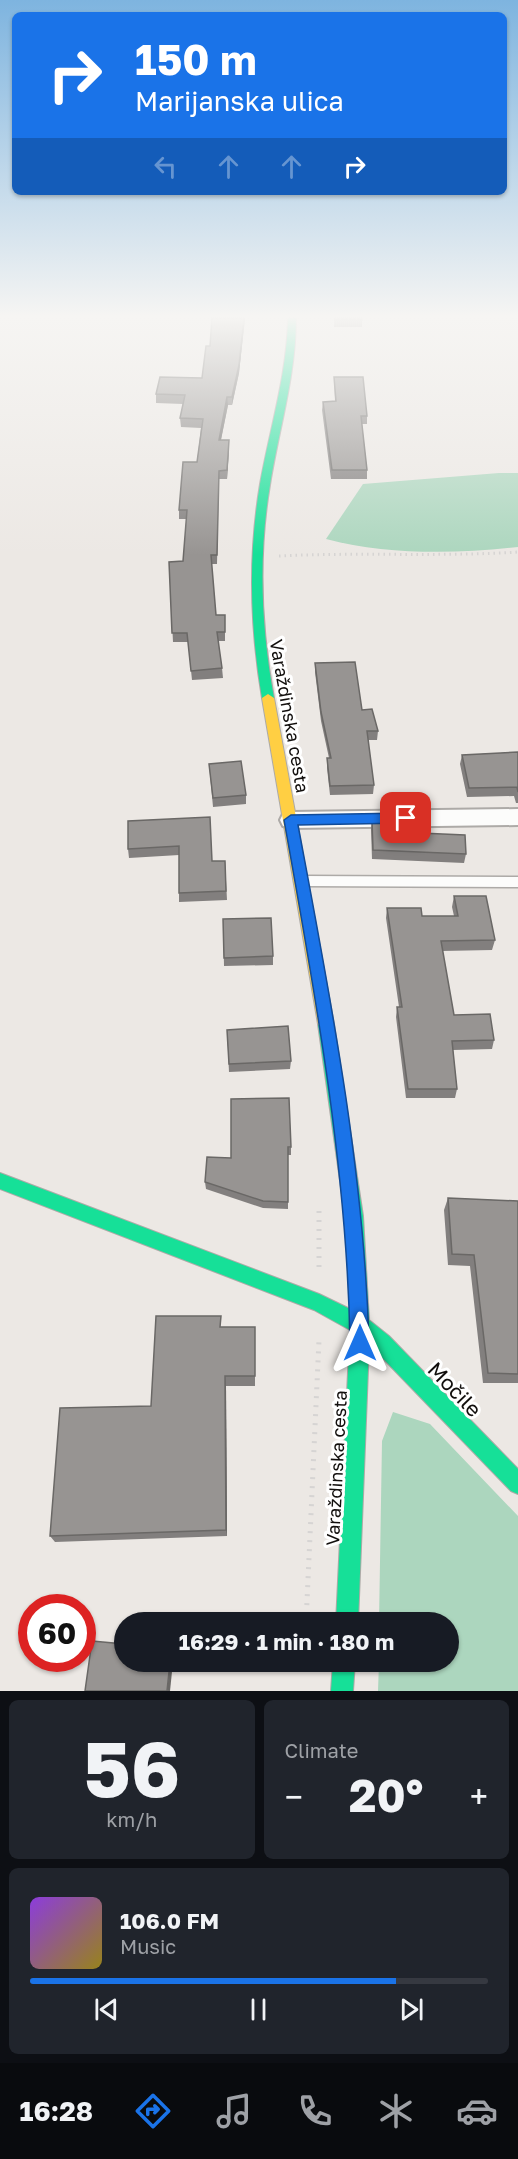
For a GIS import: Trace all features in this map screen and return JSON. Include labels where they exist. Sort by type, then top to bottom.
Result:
[{"type":"main road","name":"Varaždinska cesta","points":[[283,397],[265,485],[256,556],[256,620],[261,663],[323,1000],[350,1174],[360,1325],[347,1612]]},
{"type":"main road","name":"Močile","points":[[0,1181],[319,1303],[360,1325],[390,1352],[518,1484]]},
{"type":"main road","points":[[342,1691],[343,1672]]},
{"type":"street","points":[[291,820],[518,817]]},
{"type":"lane","points":[[302,881],[518,882]]},
{"type":"path","points":[[256,556],[345,553],[455,556],[518,552]]},
{"type":"green space","points":[[518,473],[518,547],[422,552],[373,548],[326,539],[363,484]]},
{"type":"green space","points":[[393,1412],[430,1424],[518,1516],[518,1691],[378,1691],[379,1672],[459,1672],[459,1612],[379,1612],[382,1441]]},
{"type":"building","points":[[185,397],[232,397],[227,397],[219,440],[229,440],[227,470],[219,471],[217,555],[211,555],[216,615],[225,615],[225,632],[217,632],[222,668],[191,671],[187,633],[172,633],[169,562],[183,561],[187,510],[179,510],[183,462],[197,462],[203,419],[180,418]]},
{"type":"building","points":[[336,397],[365,397],[367,416],[361,416],[367,470],[332,470],[323,402],[336,401]]},
{"type":"building","points":[[355,662],[362,710],[372,709],[378,731],[367,731],[374,785],[330,786],[327,758],[331,758],[321,712],[315,663]]},
{"type":"building","points":[[518,752],[518,792],[517,787],[469,788],[462,755]]},
{"type":"building","points":[[241,761],[246,795],[213,798],[209,764]]},
{"type":"building","points":[[210,817],[212,861],[225,861],[226,891],[179,893],[179,846],[128,849],[128,821]]},
{"type":"building","points":[[372,820],[419,820],[420,833],[465,835],[466,854],[373,850]]},
{"type":"building","points":[[454,896],[486,896],[495,940],[441,941],[454,1015],[490,1014],[494,1040],[452,1041],[457,1089],[408,1089],[397,1007],[402,1007],[387,908],[421,908],[422,916],[458,916]]},
{"type":"building","points":[[271,918],[273,956],[224,958],[223,919]]},
{"type":"building","points":[[288,1026],[291,1061],[229,1064],[227,1030]]},
{"type":"building","points":[[289,1098],[291,1147],[288,1147],[288,1202],[263,1201],[205,1182],[207,1157],[231,1158],[231,1099]]},
{"type":"building","points":[[448,1198],[518,1201],[518,1374],[488,1373],[474,1255],[452,1254]]},
{"type":"building","points":[[156,1316],[221,1316],[220,1327],[255,1327],[255,1376],[225,1376],[226,1530],[50,1536],[60,1408],[151,1406]]},
{"type":"building","points":[[96,1641],[114,1643],[114,1672],[169,1672],[167,1691],[85,1691],[88,1672],[96,1672]]},
{"type":"traffic: fast","points":[[268,698],[258,618],[258,539],[265,485],[284,397]]},
{"type":"traffic: fast","points":[[326,1024],[354,1216],[360,1325],[347,1612]]},
{"type":"traffic: fast","points":[[0,1181],[319,1303],[360,1325],[382,1343],[518,1484]]},
{"type":"traffic: fast","points":[[342,1691],[343,1672]]},
{"type":"traffic: slow","points":[[268,698],[326,1024]]},
{"type":"route","points":[[360,1343],[358,1272],[350,1174],[320,979],[291,820],[406,818]]}]
